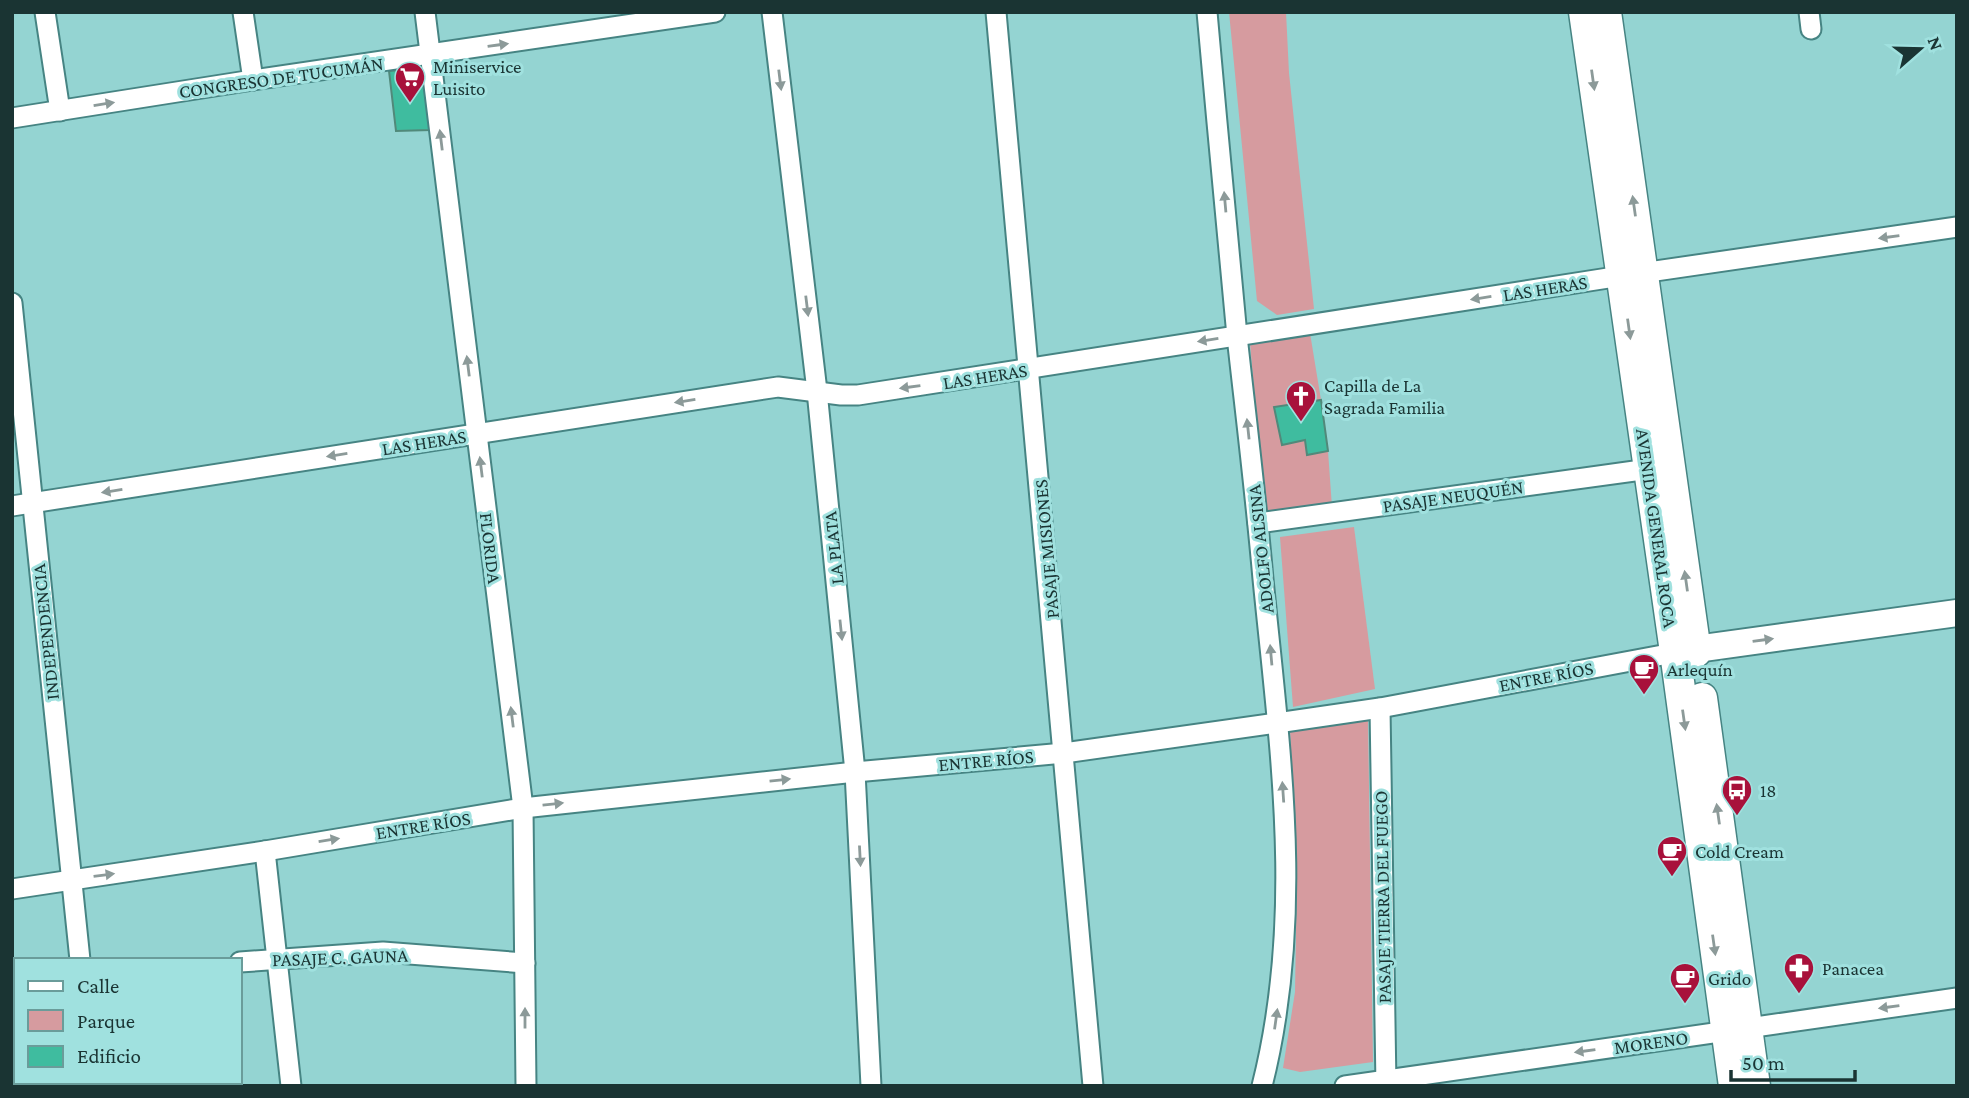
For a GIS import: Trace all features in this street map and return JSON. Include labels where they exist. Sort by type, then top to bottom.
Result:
[{"type":"main road","name":"AVENIDA GENERAL ROCA","points":[[1584,12],[1632,275],[1686,651],[1736,1029],[1734,1086]]},
{"type":"main road","name":"AVENIDA GENERAL ROCA","points":[[1606,12],[1649,469],[1686,651]]},
{"type":"main road","name":"AVENIDA GENERAL ROCA","points":[[1736,1029],[1755,1086]]},
{"type":"street","points":[[46,12],[60,111]]},
{"type":"street","points":[[243,12],[253,80]]},
{"type":"street","name":"FLORIDA","points":[[425,12],[523,808],[526,1086]]},
{"type":"street","name":"CONGRESO DE TUCUMÁN","points":[[12,118],[715,12]]},
{"type":"street","name":"LA PLATA","points":[[772,12],[817,391],[855,772],[872,1086]]},
{"type":"street","name":"PASAJE MISIONES","points":[[996,12],[1093,1086]]},
{"type":"street","name":"ADOLFO ALSINA","points":[[1207,12],[1237,335],[1258,523],[1287,849],[1284,964],[1275,1027],[1262,1086]]},
{"type":"street","name":"LAS HERAS","points":[[22,505],[778,387],[858,395],[1957,227]]},
{"type":"street","name":"INDEPENDENCIA","points":[[12,303],[22,505],[80,958]]},
{"type":"street","name":"PASAJE NEUQUÉN","points":[[1258,523],[1649,469]]},
{"type":"street","name":"ENTRE RÍOS","points":[[12,889],[523,808],[855,772],[1064,753],[1277,723],[1380,708],[1686,651],[1957,613]]},
{"type":"street","name":"PASAJE TIERRA DEL FUEGO","points":[[1380,708],[1386,1083]]},
{"type":"street","points":[[265,851],[290,1086]]},
{"type":"street","name":"PASAJE C. GAUNA","points":[[242,962],[383,952],[525,962]]},
{"type":"street","name":"MORENO","points":[[1345,1086],[1386,1083],[1957,998]]},
{"type":"green space","points":[[1229,12],[1286,12],[1289,73],[1314,309],[1277,315],[1257,301]]},
{"type":"green space","points":[[1310,333],[1321,400],[1274,407],[1282,445],[1305,440],[1307,455],[1328,451],[1332,507],[1265,516],[1250,343]]},
{"type":"green space","points":[[1354,527],[1375,689],[1293,707],[1280,537]]},
{"type":"green space","points":[[1368,718],[1373,1062],[1300,1072],[1283,1068],[1295,992],[1297,870],[1290,730]]},
{"type":"building","name":"Miniservice Luisito","points":[[411,69],[423,79],[430,130],[396,131],[389,71]]},
{"type":"building","name":"Capilla de La Sagrada Familia","points":[[1321,400],[1328,451],[1307,455],[1305,440],[1282,445],[1274,407]]},
{"type":"place","name":"Miniservice Luisito","points":[[410,104]]},
{"type":"place","name":"Capilla de La Sagrada Familia","points":[[1301,423]]},
{"type":"place","name":"Arlequín","points":[[1644,696]]},
{"type":"place","name":"18","points":[[1737,817]]},
{"type":"place","name":"Cold Cream","points":[[1672,878]]},
{"type":"place","name":"Panacea","points":[[1799,995]]},
{"type":"place","name":"Grido","points":[[1685,1005]]}]
